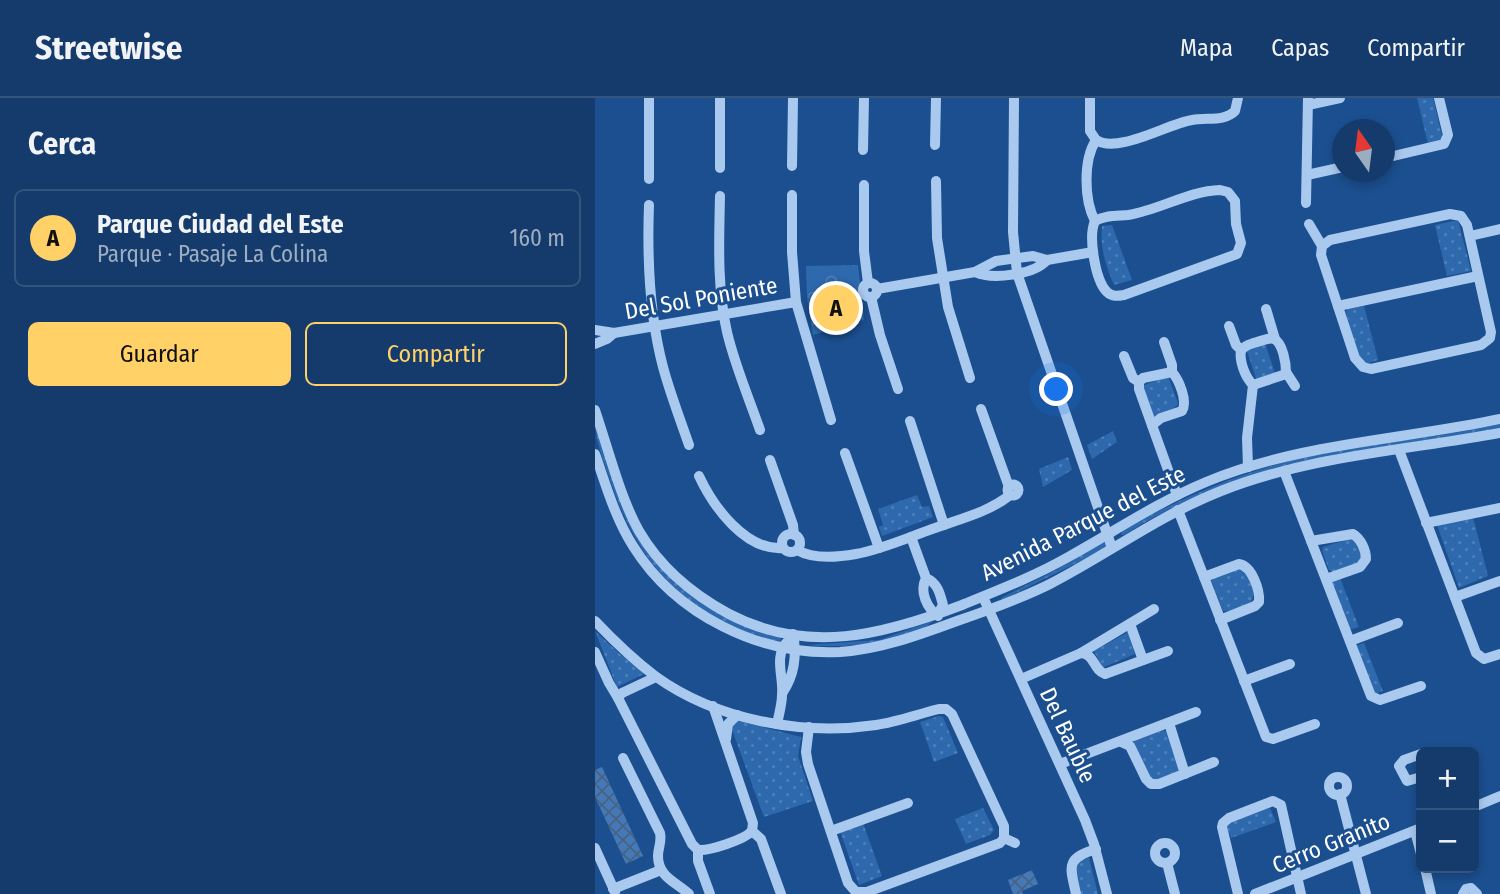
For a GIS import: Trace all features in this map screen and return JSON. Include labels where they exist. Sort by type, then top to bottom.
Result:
[{"type":"street","points":[[649,98],[649,179]]},
{"type":"street","points":[[720,98],[720,168]]},
{"type":"street","points":[[792,166],[793,98]]},
{"type":"street","points":[[863,150],[864,98]]},
{"type":"street","points":[[936,98],[936,145]]},
{"type":"street","points":[[1014,98],[1014,258],[1017,273],[1112,548]]},
{"type":"street","points":[[1090,98],[1090,131],[1096,140],[1107,145],[1181,122],[1224,118],[1232,114],[1237,107],[1238,98]]},
{"type":"street","points":[[1306,203],[1308,102],[1341,98]]},
{"type":"street","points":[[1395,156],[1441,146],[1446,142],[1447,132],[1439,98]]},
{"type":"street","points":[[1095,221],[1088,202],[1088,173],[1089,156],[1096,140]]},
{"type":"street","points":[[1307,175],[1332,169]]},
{"type":"street","points":[[936,181],[936,228],[943,277],[950,316],[970,378]]},
{"type":"street","points":[[864,185],[864,251],[880,335],[898,389]]},
{"type":"street","points":[[1220,190],[1228,192],[1236,204],[1236,224],[1241,243],[1239,251],[1230,258],[1120,296],[1111,295],[1103,285],[1093,252],[1092,230],[1095,221],[1101,217],[1150,210],[1206,191],[1220,190]]},
{"type":"street","points":[[792,195],[792,253],[796,302],[831,420]]},
{"type":"street","points":[[720,196],[724,314],[733,353],[760,430]]},
{"type":"street","points":[[649,205],[649,274],[655,326],[666,376],[689,445]]},
{"type":"street","points":[[1454,213],[1464,218],[1470,236],[1491,332],[1488,341],[1481,345],[1371,369],[1357,362],[1320,252],[1322,246],[1327,241],[1454,213]]},
{"type":"street","points":[[1309,224],[1322,246]]},
{"type":"street","points":[[1470,236],[1500,229]]},
{"type":"street","points":[[975,272],[995,277],[1036,269],[1047,260],[1093,252]]},
{"type":"street","points":[[872,290],[975,272],[990,263],[1014,258],[1037,256],[1047,260]]},
{"type":"street","points":[[1338,306],[1478,276]]},
{"type":"street","name":"Del Sol Poniente","points":[[595,330],[614,333],[796,302]]},
{"type":"street","points":[[1266,309],[1275,339],[1280,345],[1286,372],[1295,386]]},
{"type":"street","points":[[1229,326],[1236,345],[1241,350]]},
{"type":"street","name":"Del Sol Poniente","points":[[595,344],[614,333]]},
{"type":"street","points":[[1248,467],[1247,439],[1253,385],[1247,377],[1241,350],[1247,345],[1275,339]]},
{"type":"street","points":[[1152,425],[1185,407],[1164,342]]},
{"type":"street","points":[[1124,356],[1133,378],[1139,383],[1177,495]]},
{"type":"street","points":[[1139,383],[1143,379],[1172,372]]},
{"type":"street","points":[[1253,385],[1280,377],[1286,372]]},
{"type":"street","name":"Avenida Parque del Este","points":[[595,410],[631,514],[656,555],[689,588],[717,607],[758,626],[793,634],[827,637],[862,635],[895,628],[983,597],[1048,568],[1177,495],[1248,467],[1318,449],[1500,419]]},
{"type":"street","points":[[699,475],[716,505],[741,532],[762,544],[790,552],[797,550],[812,555],[832,556],[879,548],[995,505],[1009,491],[981,410]]},
{"type":"street","points":[[910,421],[944,525]]},
{"type":"street","name":"Avenida Parque del Este","points":[[595,454],[597,467],[624,531],[639,555],[687,604],[717,623],[754,639],[796,650],[826,652],[878,647],[989,610],[1051,583],[1178,510],[1224,489],[1284,471],[1331,461],[1500,433]]},
{"type":"street","points":[[1399,450],[1477,655],[1487,659],[1500,654]]},
{"type":"street","points":[[845,453],[879,548]]},
{"type":"street","points":[[770,460],[794,534],[800,540],[797,550]]},
{"type":"street","points":[[1284,471],[1373,698],[1380,701],[1421,686]]},
{"type":"street","points":[[1426,523],[1500,508]]},
{"type":"street","points":[[1178,510],[1268,738],[1273,739],[1315,724]]},
{"type":"street","points":[[783,548],[784,538],[794,534]]},
{"type":"street","points":[[1311,541],[1353,534],[1364,549],[1366,559],[1360,567],[1326,579]]},
{"type":"street","points":[[911,537],[926,578],[935,584],[942,601],[938,614],[942,627]]},
{"type":"street","points":[[1204,577],[1244,564],[1259,595],[1259,602],[1255,606],[1220,620]]},
{"type":"street","points":[[1455,597],[1500,581]]},
{"type":"street","name":"Del Bauble","points":[[983,597],[1086,820],[1107,894]]},
{"type":"street","points":[[1021,679],[1081,653],[1154,609]]},
{"type":"street","points":[[595,621],[656,677],[737,715],[777,724],[809,727],[877,725],[946,709],[952,714],[1004,826],[1004,838],[999,843],[867,892],[856,892],[850,887],[808,764],[806,752],[809,727]]},
{"type":"street","points":[[1350,641],[1398,623]]},
{"type":"street","points":[[1130,624],[1143,660]]},
{"type":"street","points":[[783,692],[779,674],[782,647],[793,634]]},
{"type":"street","points":[[777,724],[783,692],[792,677],[796,650],[793,634]]},
{"type":"street","points":[[1081,653],[1091,656],[1100,672],[1105,674],[1168,651]]},
{"type":"street","points":[[595,652],[686,832],[698,850],[698,861],[710,894]]},
{"type":"street","points":[[1244,681],[1290,664]]},
{"type":"street","points":[[618,698],[622,693],[656,677]]},
{"type":"street","points":[[698,850],[706,850],[745,837],[752,831],[753,823],[713,706]]},
{"type":"street","points":[[1060,764],[1196,712]]},
{"type":"street","points":[[726,740],[728,724],[737,715]]},
{"type":"street","points":[[1169,723],[1185,774]]},
{"type":"street","points":[[1121,742],[1130,746],[1151,784],[1159,784],[1214,762]]},
{"type":"street","points":[[1416,756],[1403,760],[1399,766],[1406,781],[1416,778]]},
{"type":"street","points":[[623,758],[660,834],[662,841],[658,856],[661,870],[670,882],[689,894]]},
{"type":"street","points":[[1340,794],[1366,894]]},
{"type":"street","points":[[1479,805],[1500,796]]},
{"type":"street","points":[[1238,894],[1221,827],[1226,819],[1273,801],[1279,803],[1301,894]]},
{"type":"street","points":[[831,831],[908,803]]},
{"type":"street","name":"Cerro Granito","points":[[1255,894],[1416,830]]},
{"type":"street","points":[[752,831],[761,839],[781,894]]},
{"type":"street","points":[[1004,838],[1015,843]]},
{"type":"street","points":[[595,848],[614,891],[661,870]]},
{"type":"street","points":[[1076,894],[1071,864],[1078,855],[1095,849]]},
{"type":"street","points":[[1167,863],[1175,894]]},
{"type":"street","points":[[1426,873],[1431,894]]},
{"type":"street","points":[[1463,894],[1466,889],[1471,888],[1477,894]]},
{"type":"green space","points":[[1417,98],[1433,98],[1443,140],[1428,144]]},
{"type":"green space","points":[[1458,220],[1471,271],[1447,276],[1435,225]]},
{"type":"green space","points":[[1112,225],[1132,280],[1114,285],[1102,242],[1102,226]]},
{"type":"green space","points":[[858,265],[864,320],[813,335],[807,297],[806,266]]},
{"type":"green space","points":[[1364,306],[1378,360],[1366,364],[1359,361],[1346,312],[1347,309]]},
{"type":"green space","points":[[1265,343],[1275,373],[1256,379],[1247,351],[1249,347]]},
{"type":"green space","points":[[1168,376],[1177,406],[1154,418],[1142,386]]},
{"type":"green space","points":[[595,421],[626,514],[675,581],[781,637],[781,641],[745,631],[719,619],[696,605],[658,571],[630,528],[619,503],[600,450]]},
{"type":"green space","points":[[1500,424],[1500,429],[1354,452],[1258,475],[1212,490],[1121,535],[1122,531],[1147,517],[1197,493],[1276,465],[1331,452]]},
{"type":"green space","points":[[1113,431],[1117,442],[1092,459],[1087,445]]},
{"type":"green space","points":[[1068,457],[1072,470],[1043,487],[1039,469]]},
{"type":"green space","points":[[917,495],[922,507],[929,506],[933,517],[882,536],[879,527],[883,525],[878,509]]},
{"type":"green space","points":[[1473,517],[1488,576],[1459,588],[1437,525]]},
{"type":"green space","points":[[1350,539],[1358,543],[1363,556],[1362,562],[1333,572],[1329,570],[1323,547]]},
{"type":"green space","points":[[1100,542],[1107,546],[1002,600],[1001,598],[1056,570]]},
{"type":"green space","points":[[1243,569],[1250,581],[1253,598],[1251,602],[1223,611],[1211,580]]},
{"type":"green space","points":[[1340,578],[1359,627],[1349,630],[1331,581]]},
{"type":"green space","points":[[933,621],[922,629],[892,640],[857,645],[807,645],[879,640]]},
{"type":"green space","points":[[595,631],[621,655],[646,673],[617,687]]},
{"type":"green space","points":[[1128,632],[1135,654],[1102,668],[1094,651]]},
{"type":"green space","points":[[1364,643],[1383,691],[1375,694],[1355,646]]},
{"type":"green space","points":[[943,717],[958,753],[934,762],[920,722]]},
{"type":"green space","points":[[736,720],[801,737],[798,756],[813,801],[764,817],[731,727]]},
{"type":"green space","points":[[1163,730],[1168,732],[1178,772],[1156,780],[1149,779],[1133,745],[1135,740]]},
{"type":"green space","points":[[983,808],[994,830],[990,835],[966,844],[955,819]]},
{"type":"green space","points":[[1270,808],[1276,822],[1231,838],[1226,824]]},
{"type":"green space","points":[[863,823],[882,876],[859,885],[840,831]]},
{"type":"green space","points":[[1089,858],[1098,894],[1080,894],[1075,867],[1077,862]]},
{"type":"building","points":[[602,767],[643,856],[626,864],[595,797],[595,770]]},
{"type":"building","points":[[1032,870],[1038,884],[1022,891],[1023,894],[1013,894],[1008,880]]},
{"type":"place","name":"Parque Ciudad del Este","points":[[836,308]]}]
